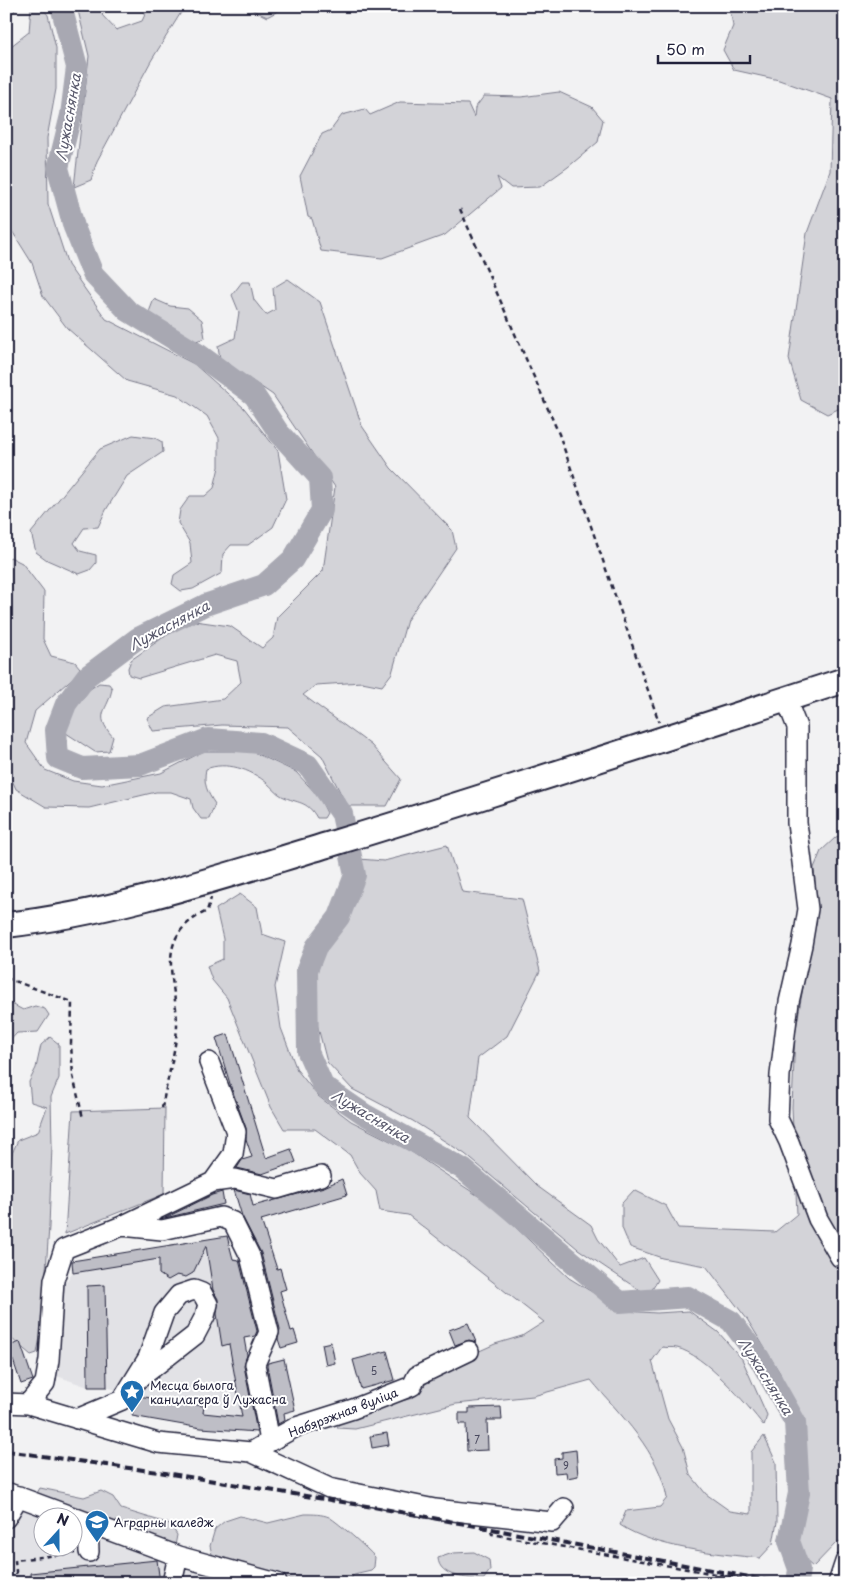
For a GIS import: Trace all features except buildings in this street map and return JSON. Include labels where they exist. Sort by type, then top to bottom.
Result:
[{"type":"main road","points":[[6,925],[44,920],[169,894],[396,824],[845,680]]},
{"type":"street","points":[[786,699],[797,728],[797,823],[808,909],[802,945],[788,1002],[780,1075],[778,1119],[790,1142],[818,1219],[840,1257],[845,1260]]},
{"type":"street","points":[[209,1062],[236,1132],[233,1154],[213,1182]]},
{"type":"street","points":[[28,1404],[45,1383],[49,1360],[54,1280],[64,1249],[122,1226],[213,1182],[235,1179],[277,1189],[321,1176]]},
{"type":"street","points":[[122,1226],[162,1230],[221,1217],[233,1222],[250,1256],[269,1332],[255,1364],[270,1442]]},
{"type":"street","points":[[77,1419],[122,1400],[148,1358],[164,1312],[179,1295],[194,1290],[202,1293],[208,1304],[205,1316],[195,1335],[132,1384]]},
{"type":"street","name":"Набярэжная вуліца","points":[[251,1452],[296,1427],[354,1409],[412,1386],[417,1376],[469,1351]]},
{"type":"street","points":[[6,1404],[28,1404],[158,1443],[251,1452],[329,1488],[435,1509],[552,1522],[564,1508]]},
{"type":"street","points":[[6,1518],[13,1494],[228,1576],[277,1583]]},
{"type":"street","points":[[88,1522],[89,1552]]},
{"type":"street","points":[[172,1583],[178,1556]]},
{"type":"street","points":[[838,1583],[845,1562]]},
{"type":"path","points":[[460,209],[558,434],[664,737]]},
{"type":"path","points":[[162,1108],[177,1025],[170,968],[170,952],[177,934],[190,918],[207,910],[211,898],[215,895]]},
{"type":"path","points":[[6,978],[72,1002],[71,1044],[73,1076],[83,1118]]},
{"type":"path","points":[[488,1515],[492,1534],[766,1583]]},
{"type":"path","points":[[17,1583],[15,1560],[89,1552]]},
{"type":"shaded area","points":[[6,6],[19,6],[6,19]]},
{"type":"shaded area","points":[[41,6],[48,15],[56,48],[56,89],[47,138],[48,204],[68,265],[106,319],[194,364],[244,408],[278,451],[286,499],[273,527],[248,545],[231,545],[223,554],[222,573],[193,589],[181,591],[172,584],[174,575],[192,563],[190,543],[178,523],[180,510],[190,496],[205,496],[214,488],[219,467],[219,438],[207,416],[177,395],[127,381],[67,328],[43,296],[32,263],[7,223],[6,50],[29,32],[31,7]]},
{"type":"shaded area","points":[[77,6],[111,6],[102,15],[116,30],[142,21],[149,6],[185,6],[151,61],[97,161],[91,180],[74,187],[89,56]]},
{"type":"shaded area","points":[[245,6],[278,6],[280,10],[267,17]]},
{"type":"shaded area","points":[[721,6],[845,6],[845,406],[827,414],[801,400],[789,359],[807,233],[830,171],[832,99],[779,80],[734,70],[723,50],[733,26],[731,14]]},
{"type":"shaded area","points":[[559,92],[592,107],[603,120],[598,142],[540,187],[511,188],[497,177],[501,188],[445,235],[382,258],[321,251],[312,219],[308,217],[300,176],[322,134],[331,130],[342,115],[365,109],[370,115],[400,102],[468,104],[474,117],[475,108],[484,96],[521,97]]},
{"type":"shaded area","points":[[288,279],[320,302],[362,426],[391,468],[452,530],[456,548],[407,620],[392,673],[382,686],[362,682],[316,685],[303,695],[371,745],[401,779],[387,806],[347,806],[322,756],[288,727],[222,725],[153,731],[147,718],[165,707],[223,699],[241,682],[237,661],[215,655],[139,678],[129,675],[128,668],[131,660],[188,620],[230,626],[262,648],[273,638],[277,617],[323,571],[335,487],[273,395],[220,359],[218,346],[235,338],[239,312],[232,295],[242,282],[250,282],[254,300],[266,315],[275,310],[273,288]]},
{"type":"shaded area","points":[[154,299],[170,306],[188,308],[202,320],[205,338],[193,342],[149,312]]},
{"type":"shaded area","points":[[133,435],[155,438],[162,442],[163,452],[127,476],[98,527],[84,528],[74,543],[80,551],[96,555],[96,563],[90,570],[79,574],[47,560],[36,552],[31,533],[100,449]]},
{"type":"shaded area","points":[[10,557],[22,563],[44,592],[43,639],[51,656],[75,662],[80,668],[75,676],[35,711],[26,743],[45,770],[73,781],[102,785],[161,773],[204,751],[251,751],[296,772],[319,797],[327,813],[324,818],[317,818],[306,805],[280,795],[267,783],[246,770],[230,766],[206,769],[206,787],[215,804],[209,819],[201,819],[193,808],[191,799],[171,792],[156,792],[89,808],[46,807],[16,789],[6,767],[6,561]]},
{"type":"shaded area","points":[[99,683],[109,684],[112,688],[103,717],[107,729],[113,737],[109,751],[95,752],[66,733],[71,710],[86,692]]},
{"type":"shaded area","points":[[845,834],[845,1540],[837,1542],[813,1567],[791,1548],[803,1501],[802,1457],[780,1373],[747,1319],[706,1266],[662,1258],[630,1247],[622,1228],[622,1203],[634,1190],[666,1206],[678,1228],[775,1232],[797,1214],[792,1107],[795,1035],[817,904],[814,868],[821,851],[836,837]]},
{"type":"shaded area","points":[[447,845],[462,892],[522,899],[540,971],[507,1036],[478,1058],[470,1118],[537,1186],[591,1225],[598,1239],[620,1267],[644,1258],[658,1280],[648,1296],[578,1249],[465,1154],[413,1121],[352,1089],[327,1062],[307,985],[324,940],[348,905],[354,887],[359,859],[384,861]]},
{"type":"shaded area","points":[[240,894],[257,907],[262,934],[285,942],[275,987],[281,1028],[297,1070],[318,1096],[351,1121],[410,1151],[492,1205],[569,1278],[623,1311],[657,1313],[689,1311],[718,1332],[742,1359],[767,1415],[764,1426],[724,1381],[688,1352],[677,1348],[662,1347],[652,1361],[668,1419],[683,1447],[690,1474],[706,1494],[730,1511],[751,1514],[751,1452],[764,1436],[776,1462],[777,1522],[773,1544],[760,1558],[687,1549],[650,1539],[620,1525],[626,1511],[660,1507],[667,1498],[663,1481],[647,1450],[626,1421],[591,1380],[533,1396],[456,1404],[355,1429],[337,1428],[340,1421],[359,1412],[413,1398],[431,1378],[453,1363],[495,1344],[522,1336],[544,1322],[408,1215],[380,1211],[376,1191],[360,1173],[350,1155],[315,1129],[284,1129],[271,1107],[227,998],[212,980],[207,966],[223,959],[223,939],[216,909]]},
{"type":"shaded area","points":[[6,1001],[23,1010],[35,1006],[45,1009],[49,1015],[38,1032],[17,1033],[6,1045]]},
{"type":"shaded area","points":[[50,1037],[59,1044],[59,1078],[51,1097],[52,1145],[49,1227],[42,1326],[37,1353],[31,1355],[12,1339],[6,1342],[6,1167],[18,1140],[38,1132],[47,1107],[31,1102],[29,1082],[36,1068],[41,1045]]},
{"type":"shaded area","points":[[165,1108],[164,1194],[65,1234],[73,1111]]},
{"type":"shaded area","points":[[231,1247],[248,1364],[233,1367],[242,1417],[203,1413],[201,1423],[132,1416],[135,1396],[107,1387],[88,1387],[54,1375],[60,1289],[73,1273]]},
{"type":"shaded area","points":[[40,1488],[84,1497],[101,1491],[113,1497],[121,1509],[170,1524],[177,1535],[175,1546],[82,1514],[82,1506],[60,1506],[54,1504],[37,1493]]},
{"type":"shaded area","name":"Аграрны каледж","points":[[24,1505],[32,1508],[32,1556],[82,1556],[82,1527],[211,1571],[239,1583],[6,1583],[6,1535]]},
{"type":"shaded area","points":[[305,1514],[323,1515],[334,1520],[375,1557],[374,1567],[371,1570],[354,1574],[349,1583],[321,1581],[306,1583],[213,1558],[210,1546],[215,1529],[225,1521],[240,1516],[268,1523]]},
{"type":"shaded area","points":[[474,1552],[489,1560],[490,1570],[484,1579],[455,1576],[443,1569],[438,1558],[453,1553]]},
{"type":"waterway","name":"Лужаснянка","points":[[61,6],[77,67],[71,115],[58,168],[74,227],[93,274],[128,311],[198,354],[254,395],[279,433],[320,478],[322,510],[293,559],[264,585],[205,605],[138,638],[86,677],[66,704],[56,730],[58,758],[82,768],[140,765],[208,739],[261,743],[308,765],[342,814],[355,875],[339,917],[316,947],[307,970],[308,1052],[323,1086],[364,1114],[463,1169],[620,1302],[688,1297],[731,1321],[759,1358],[795,1422],[799,1493],[789,1541],[799,1569],[797,1583]]},
{"type":"railway","points":[[6,1451],[165,1473],[379,1508],[781,1583]]},
{"type":"place","name":"Месца былога канцлагера ў Лужасна","points":[[132,1413]]},
{"type":"place","name":"Аграрны каледж","points":[[97,1543]]}]
